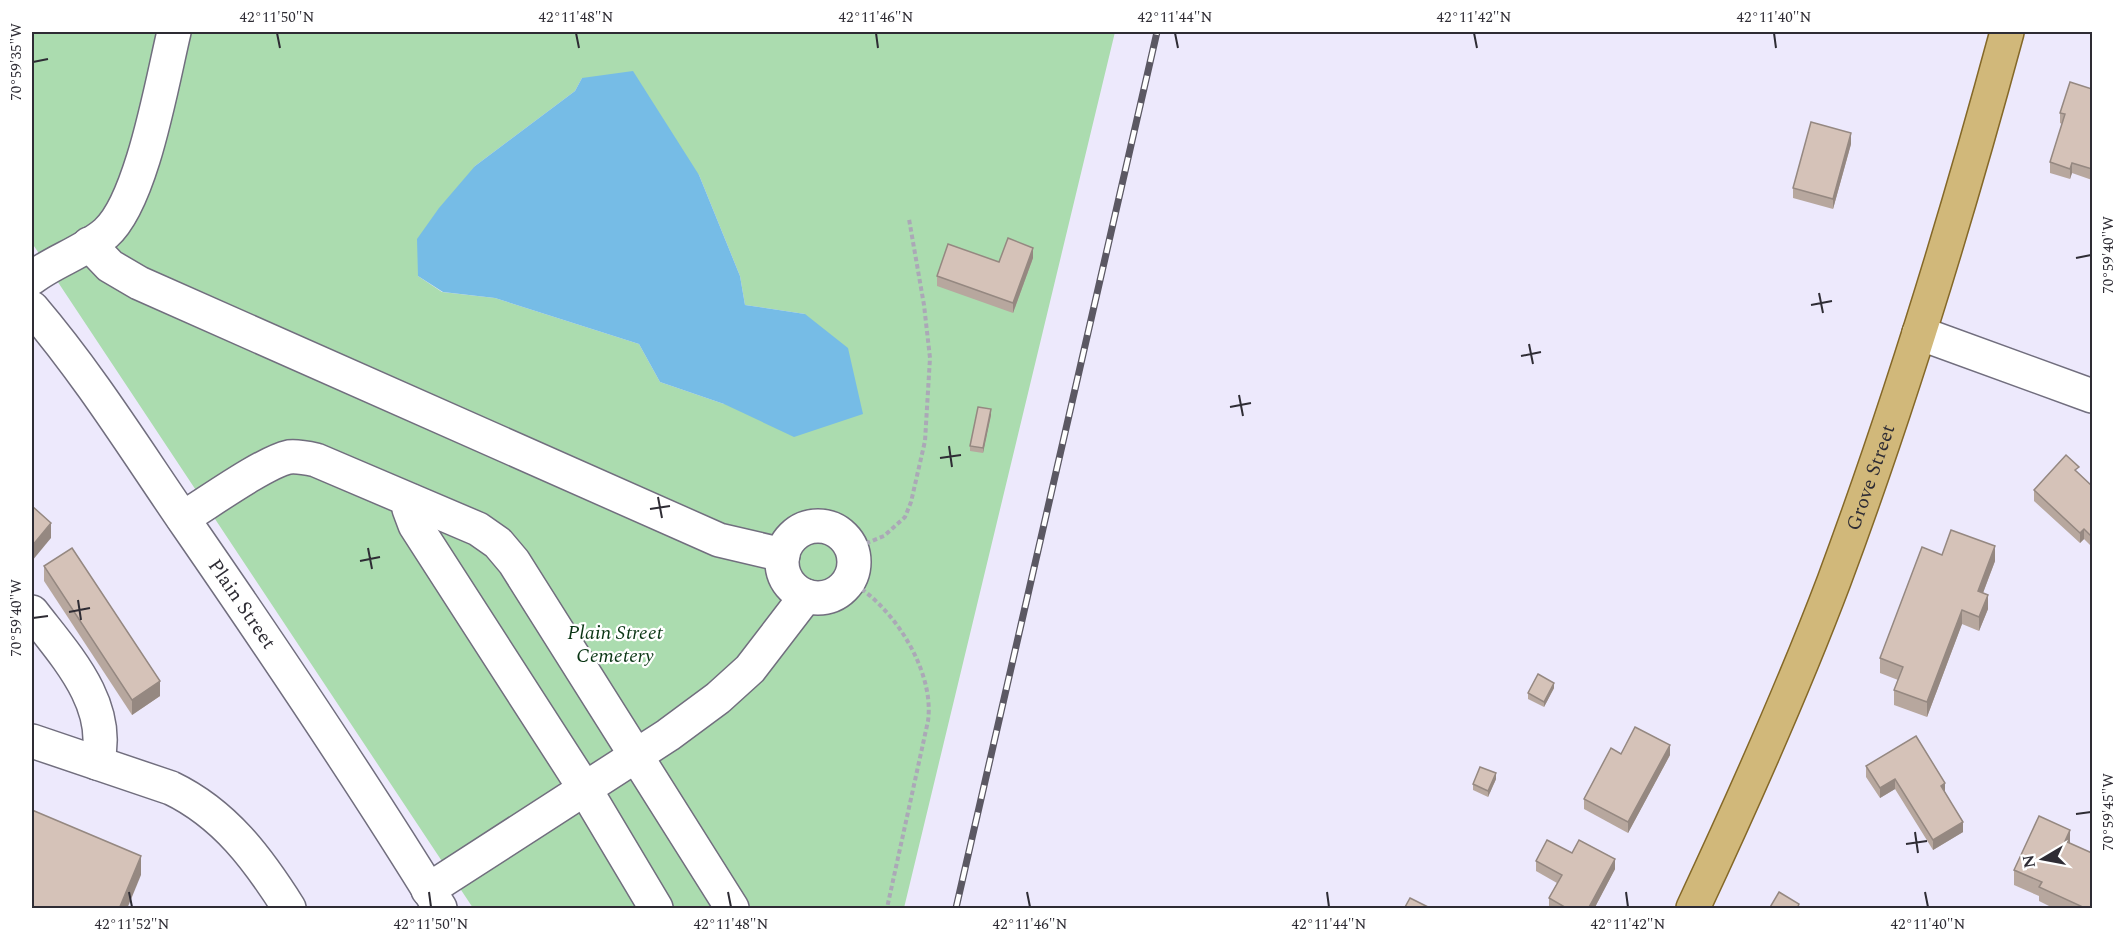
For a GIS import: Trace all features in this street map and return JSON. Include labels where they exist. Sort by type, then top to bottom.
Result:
[{"type":"main road","name":"Grove Street","points":[[1693,909],[1763,756],[1829,593],[1919,333],[1964,191],[2007,32]]},
{"type":"street","points":[[32,278],[56,261],[89,244],[117,222],[132,192],[174,32]]},
{"type":"street","points":[[89,244],[110,266],[139,283],[720,540],[783,555]]},
{"type":"street","name":"Plain Street","points":[[32,308],[89,382],[311,706],[434,899]]},
{"type":"street","points":[[1919,333],[2092,396]]},
{"type":"street","points":[[183,518],[270,465],[291,457],[316,460],[478,529],[506,553],[732,909]]},
{"type":"street","points":[[411,501],[408,508],[415,525],[585,789],[656,909]]},
{"type":"street","points":[[809,527],[832,529],[841,534],[852,549],[855,567],[849,582],[836,594],[825,598],[806,596],[798,592],[784,575],[783,555],[792,537],[809,527]]},
{"type":"street","points":[[434,899],[585,789],[682,726],[735,685],[765,651],[806,596]]},
{"type":"street","points":[[32,612],[90,696],[101,725],[102,739],[97,763]]},
{"type":"street","points":[[32,741],[171,788],[205,808],[237,836],[289,909]]},
{"type":"path","points":[[852,549],[884,536],[905,517],[911,502],[925,441],[930,358],[924,305],[909,219]]},
{"type":"path","points":[[849,582],[870,594],[915,654],[923,668],[929,695],[928,722],[887,909]]},
{"type":"green space","name":"Plain Street Cemetery","points":[[32,32],[1115,32],[904,908],[473,908],[32,243]],"holes":[[[582,78],[699,175],[740,276],[745,305],[805,314],[724,404],[660,382],[639,344],[495,298],[442,292],[418,276],[475,166],[575,91]]]},
{"type":"water","points":[[633,71],[699,175],[740,276],[745,305],[805,314],[848,348],[863,414],[794,437],[724,404],[660,382],[639,344],[495,298],[443,292],[418,276],[417,239],[439,208],[475,166],[575,91],[582,78]]},
{"type":"building","points":[[2070,82],[2092,89],[2092,169],[2072,163],[2070,169],[2050,162],[2065,114],[2060,113]]},
{"type":"building","points":[[1811,122],[1851,133],[1833,199],[1793,188]]},
{"type":"building","points":[[1008,238],[1033,248],[1013,303],[937,276],[948,244],[999,262]]},
{"type":"building","points":[[978,407],[991,409],[983,448],[970,446]]},
{"type":"building","points":[[2066,455],[2079,467],[2075,470],[2092,486],[2092,537],[2084,529],[2080,533],[2034,490]]},
{"type":"building","points":[[32,506],[51,523],[32,546]]},
{"type":"building","points":[[1951,530],[1995,546],[1978,591],[1988,595],[1979,617],[1962,610],[1927,702],[1894,690],[1903,667],[1880,658],[1922,547],[1942,555]]},
{"type":"building","points":[[72,548],[160,681],[132,700],[44,566]]},
{"type":"building","points":[[1538,674],[1554,683],[1544,702],[1528,693]]},
{"type":"building","points":[[1635,727],[1670,745],[1628,822],[1584,799],[1611,748],[1621,754]]},
{"type":"building","points":[[1916,736],[1945,783],[1941,786],[1963,822],[1933,840],[1895,779],[1880,788],[1866,766]]},
{"type":"building","points":[[1480,767],[1496,773],[1488,791],[1473,784]]},
{"type":"building","points":[[32,810],[141,856],[119,909],[32,909]]},
{"type":"building","points":[[2039,816],[2070,830],[2065,841],[2092,853],[2092,909],[2087,909],[2039,887],[2042,882],[2014,870]]},
{"type":"building","points":[[1547,840],[1572,853],[1579,840],[1615,859],[1588,909],[1568,909],[1549,898],[1562,875],[1536,861]]},
{"type":"building","points":[[1779,892],[1799,904],[1797,909],[1769,909]]},
{"type":"building","points":[[1410,898],[1432,909],[1404,909]]},
{"type":"railway","points":[[956,908],[1157,32]]}]
